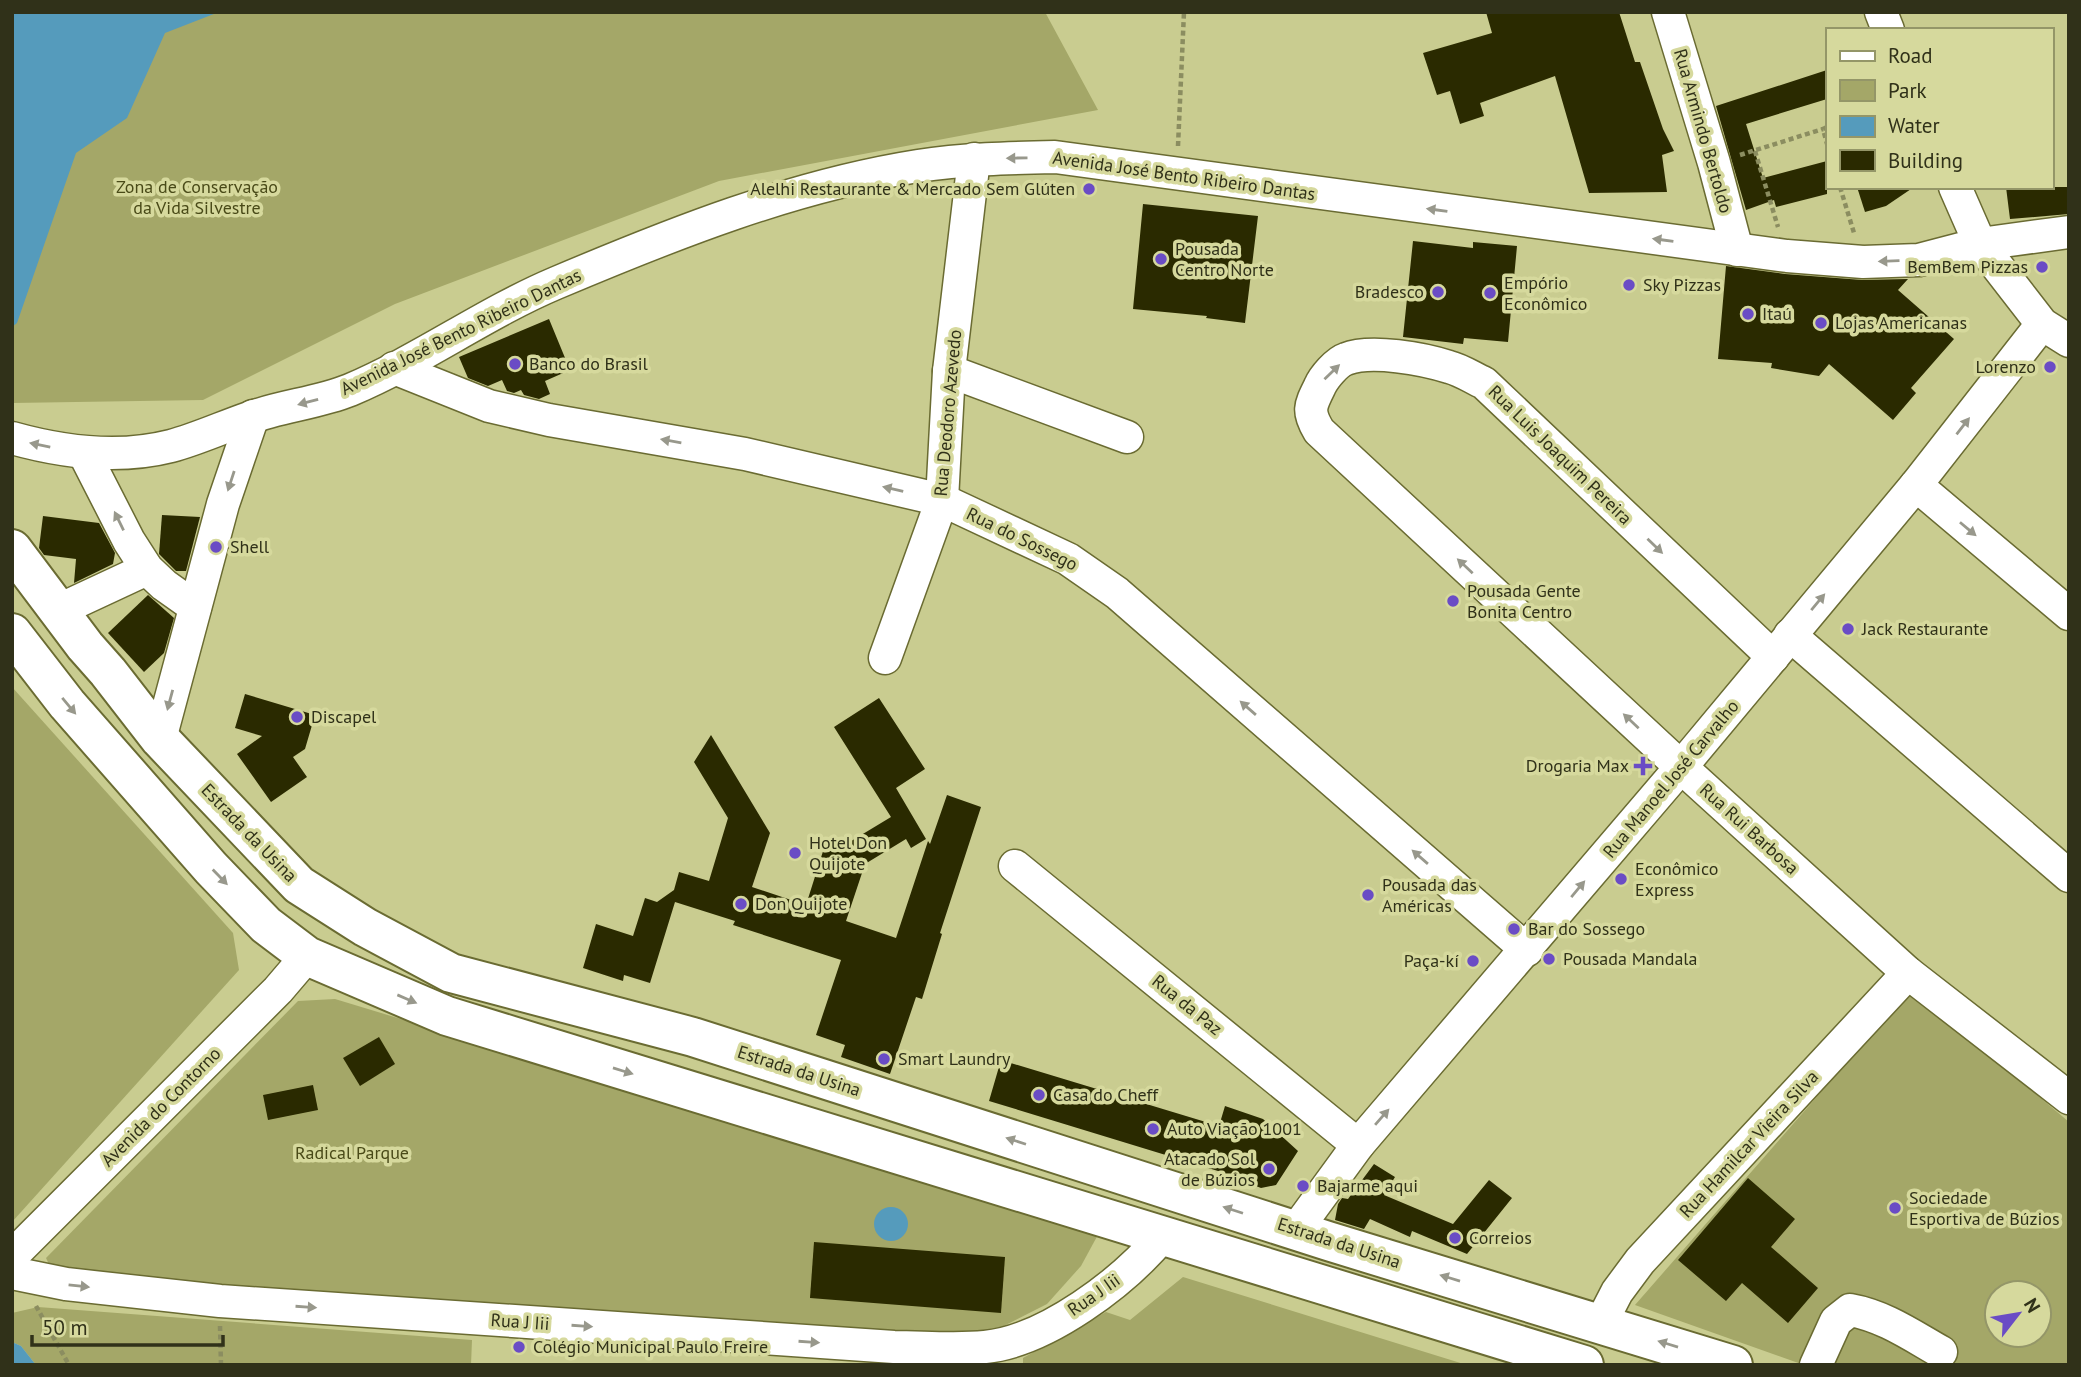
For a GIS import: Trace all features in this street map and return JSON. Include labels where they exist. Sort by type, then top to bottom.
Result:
[{"type":"main road","name":"Estrada da Usina","points":[[12,549],[160,739],[299,885],[365,927],[451,973],[693,1037],[1296,1230],[1733,1365]]},
{"type":"main road","points":[[12,633],[67,704],[211,867],[266,925],[307,956],[447,1016],[1584,1365]]},
{"type":"main road","points":[[40,669],[50,653],[59,646],[68,643],[85,646]]},
{"type":"main road","points":[[447,1016],[456,1007],[459,998],[459,988],[451,973]]},
{"type":"main road","points":[[1486,1289],[1499,1302],[1503,1316],[1497,1327],[1486,1335]]},
{"type":"main road","points":[[1532,1349],[1518,1335],[1516,1323],[1537,1304]]},
{"type":"street","name":"Rua Armindo Bertoldo","points":[[1668,12],[1714,163],[1737,250]]},
{"type":"street","name":"Avenida José Bento Ribeiro Dantas","points":[[12,438],[40,446],[84,453],[170,446],[253,416],[348,391],[552,285],[719,218],[836,183],[917,166],[974,159],[1055,158],[1787,257],[1863,262],[1919,260],[1980,244],[2069,232]]},
{"type":"street","name":"Rua Deodoro Azevedo","points":[[885,658],[943,500],[950,371],[974,159]]},
{"type":"street","points":[[1956,189],[1980,244],[2042,324],[2069,341]]},
{"type":"street","name":"Rua Manoel José Carvalho","points":[[1296,1230],[1358,1145],[1527,950],[1916,485],[2042,324]]},
{"type":"street","name":"Rua Luis Joaquim Pereira","points":[[1319,431],[1311,416],[1311,404],[1322,381],[1344,359],[1365,355],[1420,359],[1452,367],[1484,383],[1781,646],[2069,876]]},
{"type":"street","name":"Rua do Sossego","points":[[394,368],[489,406],[549,420],[746,454],[943,500],[1068,559],[1117,593],[1527,950]]},
{"type":"street","points":[[950,371],[1127,437]]},
{"type":"street","points":[[160,739],[223,504],[253,416]]},
{"type":"street","name":"Rua Rui Barbosa","points":[[1319,431],[1681,767],[1908,973],[2063,1081]]},
{"type":"street","points":[[84,453],[129,541],[147,569],[195,607]]},
{"type":"street","points":[[1916,485],[2069,614]]},
{"type":"street","points":[[59,610],[147,569]]},
{"type":"street","name":"Rua da Paz","points":[[1015,866],[1358,1145]]},
{"type":"street","name":"Avenida do Contorno","points":[[14,1268],[278,990],[307,956]]},
{"type":"street","name":"Rua Hamilcar Vieira Silva","points":[[1601,1323],[1617,1292],[1640,1261],[1908,973]]},
{"type":"street","name":"Rua J Iii","points":[[14,1268],[66,1284],[220,1301],[894,1347],[984,1347],[1014,1341],[1052,1324],[1105,1290],[1130,1270],[1162,1236]]},
{"type":"street","points":[[1816,1365],[1836,1321],[1850,1310],[1886,1321],[1941,1352]]},
{"type":"path","points":[[1176,175],[1184,12]]},
{"type":"path","points":[[1714,163],[1825,128]]},
{"type":"path","points":[[1755,150],[1787,257]]},
{"type":"path","points":[[1841,189],[1863,262]]},
{"type":"path","points":[[14,1268],[69,1365]]},
{"type":"path","points":[[220,1301],[220,1365]]},
{"type":"green space","name":"Zona de Conservação da Vida Silvestre","points":[[12,12],[1045,12],[1098,110],[719,181],[395,304],[203,400],[12,403]]},
{"type":"green space","points":[[12,687],[233,933],[239,970],[12,1222]]},
{"type":"green space","name":"Sociedade Esportiva de Búzios","points":[[1911,989],[2069,1122],[2069,1365],[1804,1365],[1635,1305]]},
{"type":"green space","name":"Radical Parque","points":[[335,999],[1100,1231],[1081,1266],[1047,1304],[982,1337],[54,1275],[46,1258],[298,1001]]},
{"type":"green space","points":[[1183,1277],[1467,1365],[1023,1365],[1023,1358],[1106,1312],[1130,1320]]},
{"type":"green space","points":[[38,1307],[472,1340],[471,1365],[36,1365],[21,1346],[12,1342],[12,1313]]},
{"type":"water","points":[[12,12],[219,12],[165,33],[127,118],[76,153],[17,323],[12,327]]},
{"type":"water","points":[[891,1207],[903,1212],[908,1224],[903,1236],[891,1241],[879,1236],[874,1224],[879,1212]]},
{"type":"water","points":[[12,1342],[21,1346],[36,1365],[12,1365]]},
{"type":"building","points":[[1486,12],[1619,12],[1635,62],[1640,62],[1663,129],[1674,151],[1662,155],[1667,192],[1589,193],[1555,76],[1480,103],[1484,116],[1460,124],[1450,91],[1437,95],[1423,53],[1492,33]]},
{"type":"building","points":[[1826,70],[1826,99],[1746,124],[1763,178],[1826,161],[1827,194],[1776,207],[1774,200],[1746,210],[1716,106]]},
{"type":"building","points":[[2069,187],[2069,214],[2010,219],[2006,189]]},
{"type":"building","points":[[1858,189],[1911,189],[1886,206],[1865,212]]},
{"type":"building","points":[[1143,204],[1258,216],[1245,323],[1206,318],[1207,316],[1133,309]]},
{"type":"building","points":[[1413,241],[1473,248],[1473,242],[1517,246],[1508,342],[1464,338],[1463,344],[1403,337]]},
{"type":"building","points":[[1726,266],[1862,280],[1908,279],[1898,290],[1954,339],[1911,388],[1916,393],[1893,420],[1829,364],[1819,376],[1771,368],[1772,363],[1718,359]]},
{"type":"building","name":"Banco do Brasil","points":[[549,319],[570,370],[545,381],[550,394],[539,399],[524,395],[521,390],[514,393],[507,391],[502,380],[488,386],[468,378],[459,357]]},
{"type":"building","points":[[162,515],[200,517],[186,571],[176,571],[159,554]]},
{"type":"building","points":[[43,516],[99,523],[115,553],[113,564],[74,583],[76,559],[44,555],[39,548]]},
{"type":"building","points":[[148,595],[174,618],[164,653],[144,672],[108,633]]},
{"type":"building","points":[[245,694],[315,715],[305,749],[293,757],[307,777],[271,802],[237,754],[262,736],[235,728]]},
{"type":"building","name":"Don Quijote","points":[[879,698],[925,769],[896,788],[926,839],[911,848],[906,839],[865,864],[846,921],[896,938],[928,841],[930,844],[947,795],[981,807],[940,933],[942,934],[922,999],[916,997],[890,1074],[841,1057],[845,1045],[816,1035],[841,960],[733,925],[735,921],[675,902],[650,983],[624,975],[623,981],[583,968],[596,924],[633,936],[645,898],[657,902],[674,890],[679,872],[709,881],[728,818],[694,762],[711,735],[770,833],[752,887],[806,905],[825,845],[838,849],[891,817],[834,727]]},
{"type":"building","points":[[379,1037],[395,1064],[360,1086],[343,1058]]},
{"type":"building","points":[[1001,1060],[1219,1126],[1225,1106],[1263,1119],[1298,1151],[1276,1185],[1261,1188],[1218,1171],[989,1101]]},
{"type":"building","points":[[313,1085],[318,1110],[268,1120],[263,1095]]},
{"type":"building","points":[[1374,1164],[1395,1177],[1384,1195],[1453,1224],[1489,1180],[1512,1198],[1467,1254],[1412,1231],[1410,1237],[1370,1219],[1364,1229],[1335,1220],[1342,1198],[1348,1199]]},
{"type":"building","points":[[1748,1178],[1795,1219],[1771,1247],[1818,1288],[1788,1323],[1742,1283],[1726,1301],[1678,1260]]},
{"type":"building","points":[[814,1242],[1005,1257],[1001,1313],[810,1298]]},
{"type":"place","name":"Alelhi Restaurante & Mercado Sem Glúten","points":[[1089,189]]},
{"type":"place","name":"Pousada Centro Norte","points":[[1161,259]]},
{"type":"place","name":"BemBem Pizzas","points":[[2042,267]]},
{"type":"place","name":"Sky Pizzas","points":[[1629,285]]},
{"type":"place","name":"Bradesco","points":[[1438,292]]},
{"type":"place","name":"Empório Econômico","points":[[1490,293]]},
{"type":"place","name":"Itaú","points":[[1748,314]]},
{"type":"place","name":"Lojas Americanas","points":[[1821,323]]},
{"type":"place","name":"Banco do Brasil","points":[[515,364]]},
{"type":"place","name":"Lorenzo","points":[[2050,367]]},
{"type":"place","name":"Shell","points":[[216,547]]},
{"type":"place","name":"Pousada Gente Bonita Centro","points":[[1453,601]]},
{"type":"place","name":"Jack Restaurante","points":[[1848,629]]},
{"type":"place","name":"Discapel","points":[[297,717]]},
{"type":"place","name":"Drogaria Max","points":[[1643,766]]},
{"type":"place","name":"Hotel Don Quijote","points":[[795,853]]},
{"type":"place","name":"Econômico Express","points":[[1621,879]]},
{"type":"place","name":"Pousada das Américas","points":[[1368,895]]},
{"type":"place","name":"Don Quijote","points":[[741,904]]},
{"type":"place","name":"Bar do Sossego","points":[[1514,929]]},
{"type":"place","name":"Pousada Mandala","points":[[1549,959]]},
{"type":"place","name":"Paça-kí","points":[[1473,961]]},
{"type":"place","name":"Smart Laundry","points":[[884,1059]]},
{"type":"place","name":"Casa do Cheff","points":[[1039,1095]]},
{"type":"place","name":"Auto Viação 1001","points":[[1153,1129]]},
{"type":"place","name":"Atacado Sol de Búzios","points":[[1269,1169]]},
{"type":"place","name":"Bajarme aqui","points":[[1303,1186]]},
{"type":"place","name":"Sociedade Esportiva de Búzios","points":[[1895,1208]]},
{"type":"place","name":"Correios","points":[[1455,1238]]},
{"type":"place","name":"Colégio Municipal Paulo Freire","points":[[519,1347]]}]
